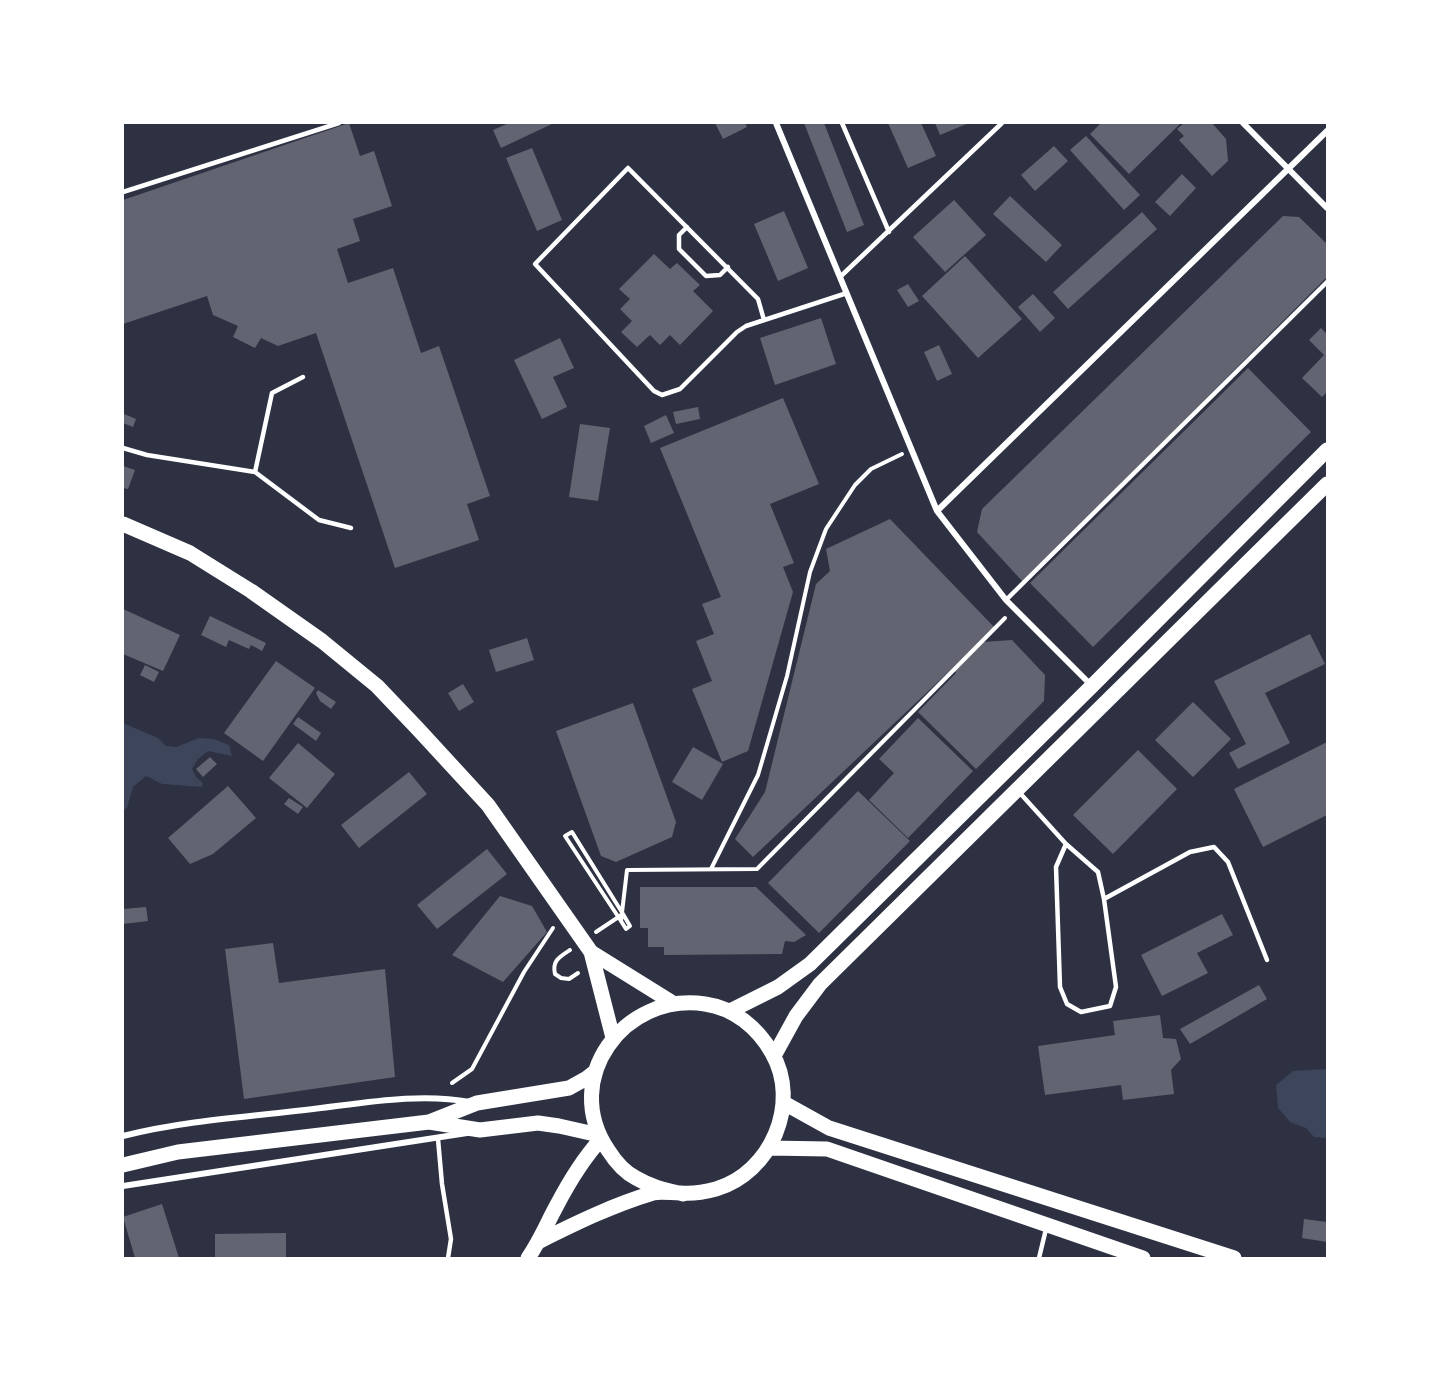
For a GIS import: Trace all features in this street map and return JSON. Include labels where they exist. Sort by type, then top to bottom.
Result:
[{"type":"main road","points":[[730,1011],[778,987],[810,964],[1327,450]]},
{"type":"main road","points":[[774,1056],[796,1016],[820,984],[1327,484]]},
{"type":"main road","points":[[123,524],[190,553],[251,591],[322,641],[377,686],[488,805],[591,952],[613,1038]]},
{"type":"main road","points":[[591,952],[673,1003]]},
{"type":"main road","points":[[540,1241],[577,1222],[656,1192],[683,1194],[716,1189],[746,1173],[769,1148],[779,1127],[784,1103],[782,1079],[774,1056],[763,1038],[748,1023],[730,1011],[693,1002],[673,1003],[650,1010],[630,1021],[613,1038],[603,1053],[596,1071],[592,1092],[593,1114],[600,1137],[615,1161],[634,1178],[658,1189],[683,1194]]},
{"type":"main road","points":[[123,1165],[178,1152],[429,1122],[477,1103],[569,1088],[596,1071]]},
{"type":"main road","points":[[784,1103],[829,1128],[1234,1258]]},
{"type":"main road","points":[[429,1122],[480,1130],[538,1123],[600,1137]]},
{"type":"main road","points":[[528,1258],[600,1137]]},
{"type":"main road","points":[[769,1148],[827,1149],[1143,1258]]},
{"type":"street","points":[[776,123],[937,511],[1006,600],[1092,686]]},
{"type":"street","points":[[1243,123],[1327,208]]},
{"type":"street","points":[[937,511],[1327,131]]},
{"type":"street","points":[[123,1136],[188,1122],[400,1100],[448,1098],[477,1103]]},
{"type":"street","points":[[123,1186],[438,1139],[480,1130]]},
{"type":"lane","points":[[123,192],[339,123]]},
{"type":"lane","points":[[842,123],[889,232]]},
{"type":"lane","points":[[840,278],[1002,123]]},
{"type":"lane","points":[[764,320],[758,299],[628,168],[535,264],[654,391],[662,395],[680,389],[737,332],[746,326],[847,293]]},
{"type":"lane","points":[[687,227],[679,235],[679,249],[706,276],[720,275],[728,267]]},
{"type":"lane","points":[[1006,600],[1327,282]]},
{"type":"lane","points":[[255,472],[272,393],[303,377]]},
{"type":"lane","points":[[123,448],[147,455],[255,472],[319,520],[351,528]]},
{"type":"lane","points":[[1017,790],[1065,844],[1098,872],[1116,987],[1110,1006],[1081,1012],[1067,1004],[1060,987],[1056,867],[1065,844]]},
{"type":"lane","points":[[1104,899],[1190,852],[1214,847],[1228,861],[1267,960]]},
{"type":"lane","points":[[438,1139],[442,1184],[451,1239],[448,1258]]},
{"type":"lane","points":[[1039,1258],[1047,1226]]},
{"type":"path","points":[[711,869],[758,775],[787,676],[810,572],[826,529],[855,484],[871,469],[911,449]]},
{"type":"path","points":[[621,921],[627,870],[757,869],[1014,609]]},
{"type":"path","points":[[572,832],[623,914],[630,926],[626,929],[565,836],[572,832]]},
{"type":"path","points":[[595,933],[623,914]]},
{"type":"path","points":[[452,1083],[472,1069],[524,972],[546,942],[554,926],[560,935]]},
{"type":"path","points":[[565,945],[572,953]]},
{"type":"path","points":[[576,945],[557,958],[554,966],[555,974],[569,979],[576,976],[581,968]]},
{"type":"shaded area","points":[[123,723],[158,738],[166,746],[176,747],[199,738],[214,739],[229,745],[232,756],[208,751],[198,759],[192,769],[203,783],[202,787],[162,784],[146,776],[133,787],[127,808],[123,810]]},
{"type":"shaded area","points":[[1327,1069],[1327,1137],[1314,1137],[1306,1128],[1290,1122],[1278,1108],[1276,1085],[1293,1071]]},
{"type":"building","points":[[349,123],[360,156],[374,151],[392,206],[353,219],[360,241],[337,249],[348,283],[393,268],[421,353],[439,346],[490,496],[467,504],[479,540],[395,568],[316,333],[278,346],[261,338],[255,348],[233,337],[238,326],[213,315],[207,296],[123,324],[123,200]]},
{"type":"building","points":[[509,123],[554,123],[501,148],[493,130]]},
{"type":"building","points":[[715,123],[745,123],[747,127],[723,139]]},
{"type":"building","points":[[804,123],[824,123],[864,225],[847,232]]},
{"type":"building","points":[[888,123],[921,123],[936,156],[908,168]]},
{"type":"building","points":[[935,123],[969,123],[940,135]]},
{"type":"building","points":[[1101,123],[1181,123],[1129,174],[1090,134]]},
{"type":"building","points":[[1184,123],[1212,123],[1226,139],[1228,161],[1212,176],[1179,140],[1184,136],[1177,129]]},
{"type":"building","points":[[1086,136],[1140,195],[1124,210],[1070,150]]},
{"type":"building","points":[[1054,146],[1068,161],[1035,191],[1021,175]]},
{"type":"building","points":[[532,148],[562,220],[537,231],[506,158]]},
{"type":"building","points":[[1182,174],[1196,188],[1170,216],[1155,202]]},
{"type":"building","points":[[1010,196],[1062,245],[1046,262],[993,214]]},
{"type":"building","points":[[954,200],[986,235],[945,272],[913,237]]},
{"type":"building","points":[[784,211],[808,268],[778,281],[754,224]]},
{"type":"building","points":[[1142,212],[1157,229],[1068,309],[1053,292]]},
{"type":"building","points":[[1283,216],[1299,217],[1327,244],[1327,277],[1023,582],[977,532],[982,509]]},
{"type":"building","points":[[654,254],[670,269],[677,263],[700,285],[693,291],[713,311],[680,345],[670,335],[660,345],[650,335],[637,347],[621,332],[632,321],[620,309],[630,299],[619,289]]},
{"type":"building","points":[[965,256],[1022,319],[978,358],[922,296]]},
{"type":"building","points":[[908,284],[919,301],[908,307],[897,290]]},
{"type":"building","points":[[1033,294],[1055,318],[1040,332],[1018,307]]},
{"type":"building","points":[[821,318],[836,364],[775,385],[760,338]]},
{"type":"building","points":[[1321,328],[1327,334],[1327,392],[1322,397],[1302,378],[1324,355],[1309,340]]},
{"type":"building","points":[[560,338],[574,368],[553,377],[567,407],[542,419],[514,360]]},
{"type":"building","points":[[939,345],[952,374],[937,381],[924,352]]},
{"type":"building","points":[[1248,368],[1311,432],[1093,647],[1030,583]]},
{"type":"building","points":[[783,398],[819,484],[770,504],[794,563],[783,567],[793,592],[748,751],[722,762],[692,689],[712,681],[696,641],[714,634],[702,604],[721,597],[660,448]]},
{"type":"building","points":[[698,407],[700,419],[676,424],[673,412]]},
{"type":"building","points":[[124,414],[136,419],[133,427],[123,423]]},
{"type":"building","points":[[666,415],[674,433],[651,443],[644,426]]},
{"type":"building","points":[[580,424],[610,428],[598,501],[569,497]]},
{"type":"building","points":[[123,466],[135,470],[128,489],[123,488]]},
{"type":"building","points":[[890,519],[995,628],[753,857],[735,839],[765,792],[816,584],[830,571],[826,549]]},
{"type":"building","points":[[123,609],[180,635],[163,671],[123,654]]},
{"type":"building","points":[[210,616],[266,643],[262,651],[251,645],[249,649],[229,640],[226,647],[201,635]]},
{"type":"building","points":[[1310,634],[1325,664],[1265,693],[1290,743],[1238,769],[1229,753],[1246,744],[1214,681]]},
{"type":"building","points":[[527,638],[534,660],[496,672],[489,650]]},
{"type":"building","points":[[1012,640],[1045,675],[1044,701],[976,769],[918,712],[983,642]]},
{"type":"building","points":[[276,661],[315,688],[263,761],[224,733]]},
{"type":"building","points":[[145,665],[159,672],[154,682],[140,675]]},
{"type":"building","points":[[463,684],[474,702],[459,711],[448,693]]},
{"type":"building","points":[[318,690],[336,702],[331,709],[320,701],[316,693]]},
{"type":"building","points":[[1193,702],[1231,739],[1193,777],[1155,740]]},
{"type":"building","points":[[633,703],[676,822],[672,837],[616,862],[601,856],[556,731]]},
{"type":"building","points":[[298,717],[321,733],[316,741],[293,724]]},
{"type":"building","points":[[918,718],[973,771],[908,838],[869,800],[894,773],[879,759]]},
{"type":"building","points":[[1327,742],[1327,815],[1263,847],[1234,789]]},
{"type":"building","points":[[298,743],[335,774],[307,808],[269,778]]},
{"type":"building","points":[[693,747],[723,764],[702,800],[672,782]]},
{"type":"building","points":[[1138,750],[1177,789],[1113,854],[1073,815]]},
{"type":"building","points":[[210,757],[217,764],[203,777],[196,769]]},
{"type":"building","points":[[409,772],[427,794],[359,848],[341,825]]},
{"type":"building","points":[[228,786],[256,818],[213,854],[190,864],[168,838]]},
{"type":"building","points":[[858,791],[910,841],[819,933],[768,883]]},
{"type":"building","points":[[289,798],[303,807],[298,814],[284,804]]},
{"type":"building","points":[[487,849],[507,874],[437,929],[417,905]]},
{"type":"building","points":[[640,887],[756,887],[806,935],[794,942],[785,941],[782,954],[664,955],[664,947],[648,947],[648,928],[640,928]]},
{"type":"building","points":[[500,896],[532,906],[547,932],[503,982],[452,955]]},
{"type":"building","points":[[146,907],[148,921],[123,924],[123,909]]},
{"type":"building","points":[[1222,914],[1233,935],[1197,953],[1208,973],[1162,996],[1141,955]]},
{"type":"building","points":[[273,943],[279,983],[385,969],[395,1077],[244,1099],[225,949]]},
{"type":"building","points":[[1259,985],[1267,999],[1190,1044],[1180,1029]]},
{"type":"building","points":[[1160,1015],[1163,1038],[1176,1039],[1181,1059],[1171,1070],[1174,1094],[1123,1100],[1121,1085],[1045,1095],[1038,1046],[1115,1035],[1113,1021]]},
{"type":"building","points":[[162,1204],[179,1258],[135,1258],[123,1217]]},
{"type":"building","points":[[1304,1219],[1327,1222],[1327,1242],[1302,1238]]},
{"type":"building","points":[[286,1233],[286,1258],[215,1258],[215,1234]]}]
